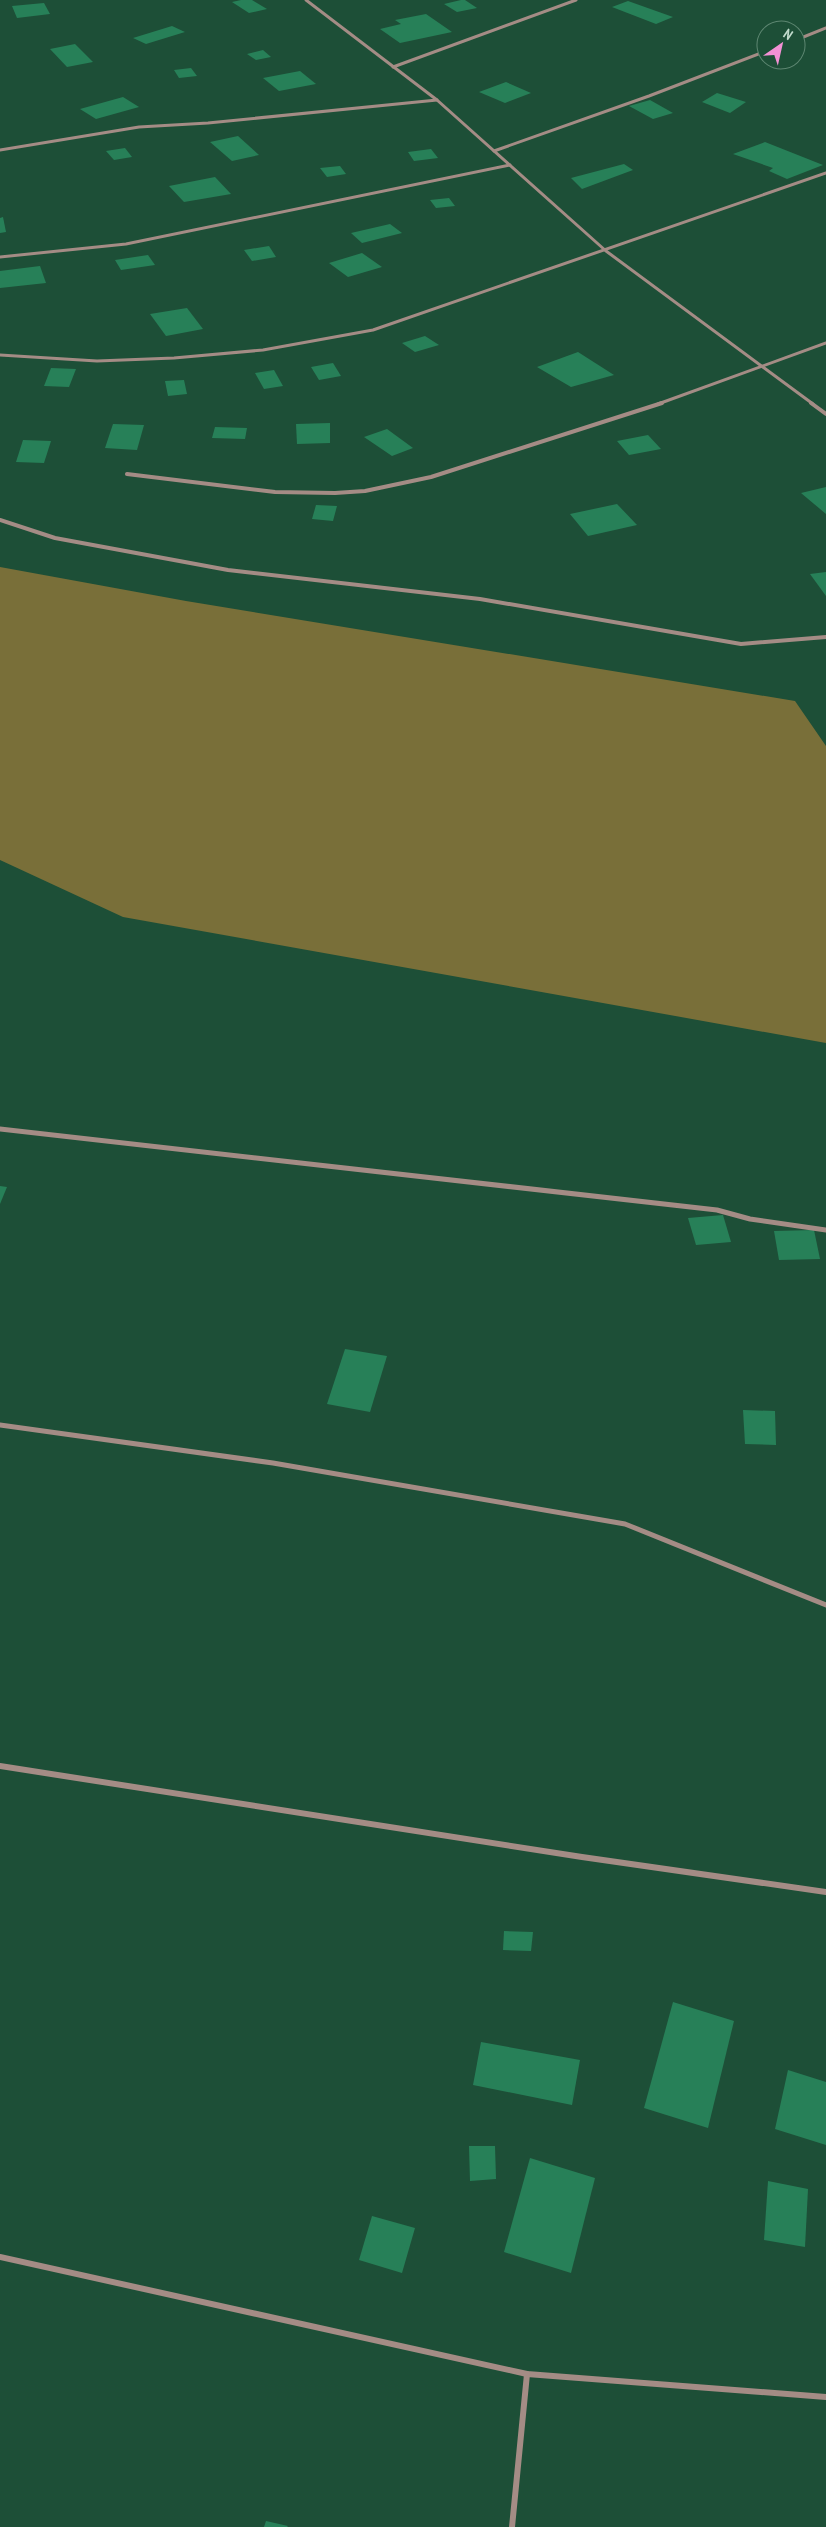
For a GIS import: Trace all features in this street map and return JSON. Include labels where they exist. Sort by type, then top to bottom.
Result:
[{"type":"street","points":[[306,0],[437,100],[606,251],[826,414]]},
{"type":"street","points":[[393,67],[576,0]]},
{"type":"street","points":[[806,36],[826,28]]},
{"type":"street","points":[[494,151],[756,55]]},
{"type":"street","points":[[0,150],[139,127],[208,123],[437,100]]},
{"type":"street","points":[[0,257],[126,244],[302,210],[510,165]]},
{"type":"street","points":[[0,355],[97,362],[174,358],[263,350],[373,330],[606,251],[826,173]]},
{"type":"street","points":[[127,474],[250,488],[314,492],[365,491],[422,478],[565,436],[826,343]]},
{"type":"street","points":[[0,520],[55,538],[228,570],[480,599],[741,644],[826,637]]},
{"type":"street","points":[[0,1129],[717,1210],[750,1218],[826,1230]]},
{"type":"street","points":[[0,1426],[273,1463],[625,1524],[826,1605]]},
{"type":"street","points":[[0,1766],[582,1857],[826,1892]]},
{"type":"street","points":[[0,2257],[527,2374],[826,2397]]},
{"type":"street","points":[[512,2527],[527,2374]]},
{"type":"shaded area","points":[[0,567],[186,601],[795,701],[826,746],[826,1043],[123,917],[0,860]]},
{"type":"building","points":[[252,0],[267,9],[249,13],[232,2]]},
{"type":"building","points":[[465,0],[477,8],[457,12],[444,4]]},
{"type":"building","points":[[628,1],[673,17],[656,24],[612,7]]},
{"type":"building","points":[[44,3],[50,14],[17,18],[12,6]]},
{"type":"building","points":[[426,14],[452,32],[400,43],[380,29],[401,24],[395,20]]},
{"type":"building","points":[[172,26],[185,32],[146,44],[133,38]]},
{"type":"building","points":[[75,44],[93,62],[67,67],[50,49]]},
{"type":"building","points":[[263,50],[271,57],[256,60],[247,54]]},
{"type":"building","points":[[191,68],[197,76],[179,78],[174,70]]},
{"type":"building","points":[[300,71],[316,84],[279,91],[263,78]]},
{"type":"building","points":[[506,82],[531,93],[505,103],[479,92]]},
{"type":"building","points":[[717,93],[746,102],[730,113],[702,102]]},
{"type":"building","points":[[123,97],[139,107],[96,119],[80,109]]},
{"type":"building","points":[[650,100],[673,113],[653,119],[629,106]]},
{"type":"building","points":[[238,136],[259,155],[232,161],[210,142]]},
{"type":"building","points":[[765,142],[823,165],[787,179],[769,171],[773,168],[733,154]]},
{"type":"building","points":[[125,148],[132,157],[114,160],[106,151]]},
{"type":"building","points":[[431,149],[438,158],[414,161],[408,152]]},
{"type":"building","points":[[624,164],[633,170],[582,189],[571,178]]},
{"type":"building","points":[[340,166],[346,174],[327,177],[320,168]]},
{"type":"building","points":[[215,177],[231,194],[184,202],[169,186]]},
{"type":"building","points":[[449,198],[455,206],[436,208],[430,200]]},
{"type":"building","points":[[3,217],[6,232],[0,233],[0,218]]},
{"type":"building","points":[[390,224],[402,233],[362,243],[351,233]]},
{"type":"building","points":[[269,246],[276,257],[252,261],[244,250]]},
{"type":"building","points":[[362,253],[382,267],[348,277],[329,263]]},
{"type":"building","points":[[148,255],[155,265],[121,270],[115,260]]},
{"type":"building","points":[[40,266],[46,283],[0,288],[0,271]]},
{"type":"building","points":[[187,308],[203,329],[166,336],[150,314]]},
{"type":"building","points":[[425,336],[439,345],[415,352],[402,343]]},
{"type":"building","points":[[578,352],[614,375],[571,387],[537,367]]},
{"type":"building","points":[[333,363],[341,376],[319,380],[311,367]]},
{"type":"building","points":[[51,368],[76,369],[69,387],[44,386]]},
{"type":"building","points":[[274,370],[283,386],[264,389],[255,373]]},
{"type":"building","points":[[184,380],[187,394],[168,396],[165,381]]},
{"type":"building","points":[[330,423],[330,443],[297,444],[296,424]]},
{"type":"building","points":[[113,424],[144,425],[137,450],[105,448]]},
{"type":"building","points":[[215,427],[247,428],[245,439],[212,438]]},
{"type":"building","points":[[387,429],[413,448],[392,456],[364,437]]},
{"type":"building","points":[[648,435],[661,449],[629,455],[617,441]]},
{"type":"building","points":[[23,440],[51,441],[44,463],[16,462]]},
{"type":"building","points":[[826,487],[826,514],[801,493]]},
{"type":"building","points":[[617,504],[637,525],[588,536],[570,514]]},
{"type":"building","points":[[316,505],[337,506],[333,521],[312,519]]},
{"type":"building","points":[[826,572],[826,596],[810,574]]},
{"type":"building","points":[[0,1186],[7,1187],[0,1204]]},
{"type":"building","points":[[723,1215],[731,1242],[696,1245],[688,1218]]},
{"type":"building","points":[[814,1230],[820,1259],[779,1260],[774,1231]]},
{"type":"building","points":[[345,1349],[387,1356],[370,1412],[327,1404]]},
{"type":"building","points":[[743,1410],[775,1411],[776,1445],[745,1444]]},
{"type":"building","points":[[504,1931],[533,1932],[531,1951],[503,1950]]},
{"type":"building","points":[[673,2002],[734,2021],[708,2128],[644,2108]]},
{"type":"building","points":[[481,2042],[580,2060],[572,2105],[473,2085]]},
{"type":"building","points":[[788,2070],[826,2082],[826,2145],[775,2129]]},
{"type":"building","points":[[469,2146],[495,2146],[496,2179],[470,2181]]},
{"type":"building","points":[[530,2158],[595,2178],[571,2273],[504,2252]]},
{"type":"building","points":[[768,2181],[808,2189],[805,2247],[764,2240]]},
{"type":"building","points":[[372,2216],[415,2228],[402,2273],[359,2260]]},
{"type":"building","points":[[266,2521],[288,2526],[264,2527]]}]
